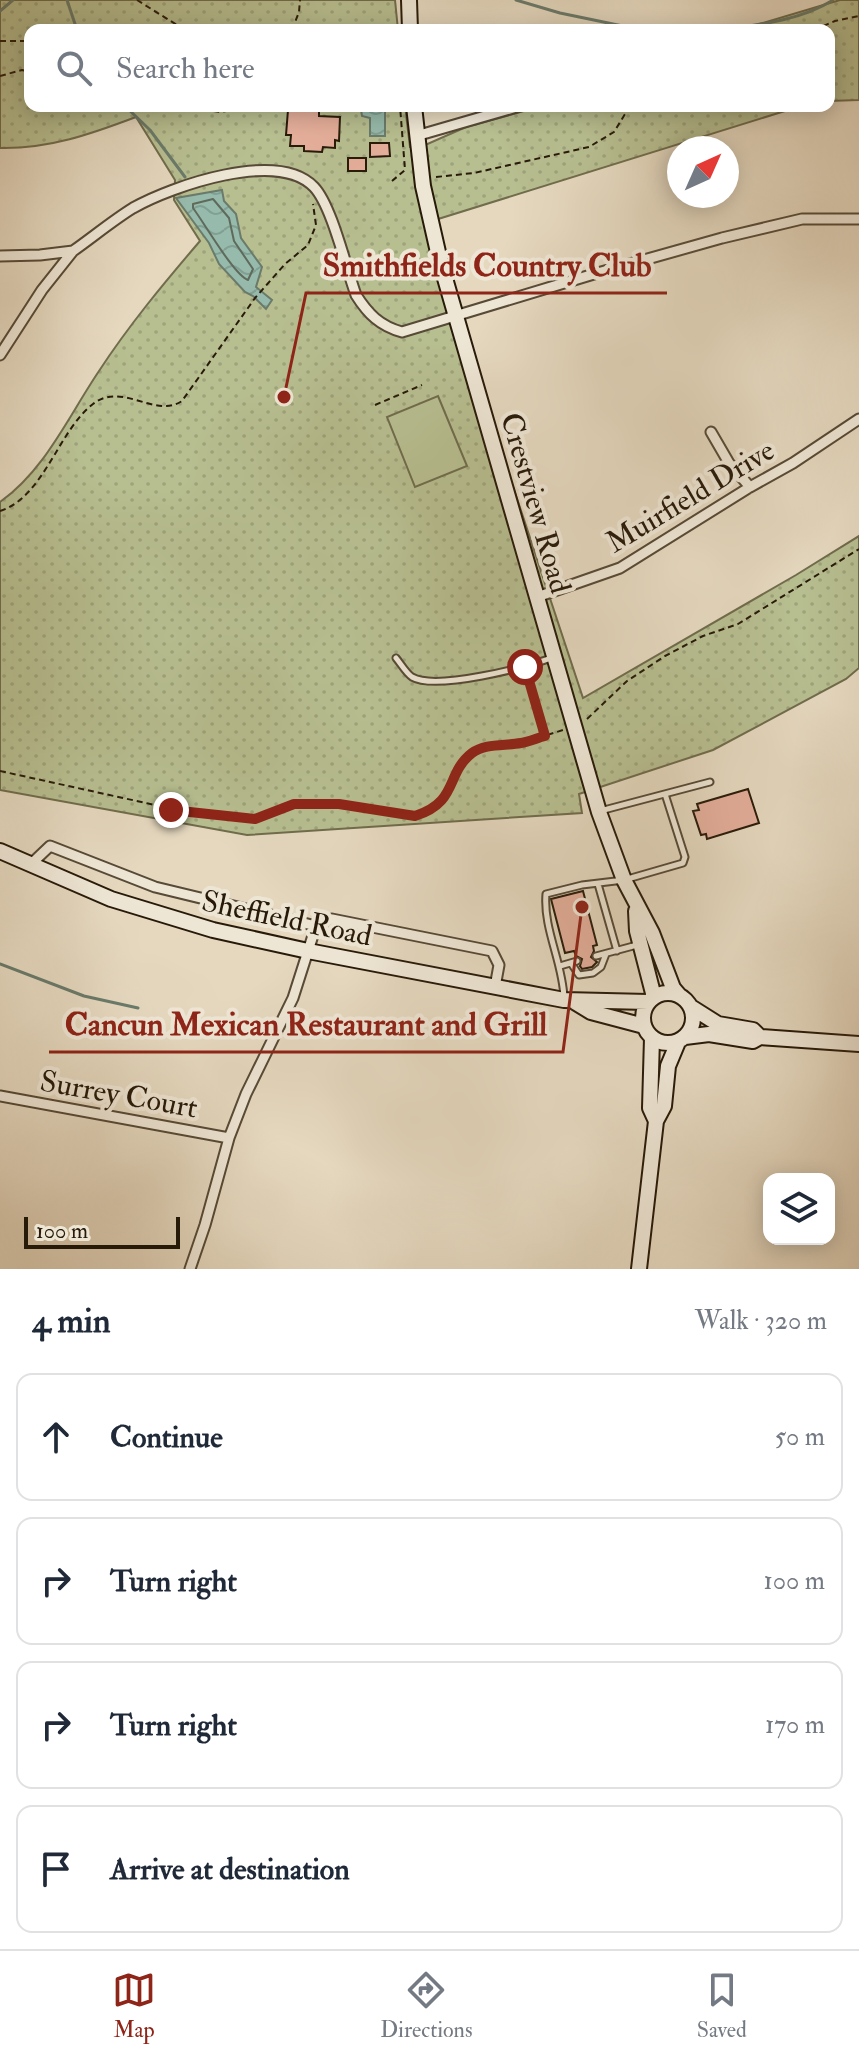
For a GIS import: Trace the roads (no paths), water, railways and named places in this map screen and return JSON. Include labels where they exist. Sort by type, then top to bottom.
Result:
[{"type":"street","points":[[409,0],[410,24]]},
{"type":"street","name":"Crestview Road","points":[[414,112],[431,228],[599,812],[624,880],[679,995]]},
{"type":"street","points":[[416,136],[499,112]]},
{"type":"street","points":[[0,355],[38,296],[73,251],[133,208],[166,193],[229,175],[282,172],[304,179],[318,192],[356,295],[375,319],[387,328],[402,332],[736,235],[802,219],[859,219]]},
{"type":"street","points":[[0,256],[73,251]]},
{"type":"street","name":"Muirfield Drive","points":[[537,597],[620,568],[793,463],[859,419]]},
{"type":"street","points":[[711,432],[729,463],[750,487]]},
{"type":"street","points":[[30,865],[50,846],[155,887],[316,926],[332,919],[492,951],[499,965],[495,987]]},
{"type":"street","name":"Sheffield Road","points":[[0,851],[153,914],[308,951],[568,1001],[648,1032]]},
{"type":"street","name":"Crestview Road","points":[[636,907],[651,1000]]},
{"type":"street","points":[[190,1269],[229,1138],[246,1094],[293,998],[316,926]]},
{"type":"street","points":[[656,1121],[650,1108],[648,1032],[643,1018],[651,1000],[671,993],[679,995],[691,1007],[718,1024],[753,1030],[760,1037]]},
{"type":"street","name":"Sheffield Road","points":[[568,1001],[651,1000]]},
{"type":"street","points":[[639,1269],[656,1121],[664,1106],[668,1066],[693,1023],[691,1007]]},
{"type":"street","points":[[648,1032],[661,1043],[709,1034],[753,1041],[760,1037],[859,1044]]},
{"type":"street","name":"Surrey Court","points":[[0,1096],[229,1138]]},
{"type":"lane","points":[[396,658],[410,676],[440,682],[525,667],[554,657]]},
{"type":"lane","points":[[599,812],[710,782]]},
{"type":"lane","points":[[568,1001],[545,907],[546,894],[624,880],[683,863],[685,857],[665,794]]},
{"type":"lane","points":[[598,884],[617,951]]},
{"type":"lane","points":[[596,956],[640,944]]},
{"type":"lane","points":[[560,966],[574,962],[579,975],[586,975],[601,967],[606,954]]},
{"type":"water","points":[[361,112],[385,112],[385,136],[370,136],[370,118],[362,116]]},
{"type":"water","points":[[222,190],[224,201],[236,214],[241,238],[262,267],[256,287],[272,300],[266,309],[219,264],[209,243],[176,198]]},
{"type":"waterway","points":[[0,11],[13,0]]},
{"type":"waterway","points":[[67,0],[75,24]]},
{"type":"waterway","points":[[516,0],[613,24]]},
{"type":"waterway","points":[[765,24],[794,17],[833,0]]},
{"type":"waterway","points":[[131,112],[150,130],[185,177]]},
{"type":"waterway","points":[[0,964],[84,996],[138,1008]]},
{"type":"place","name":"Smithfields Country Club","points":[[284,397]]},
{"type":"place","name":"Cancun Mexican Restaurant and Grill","points":[[582,907]]}]
